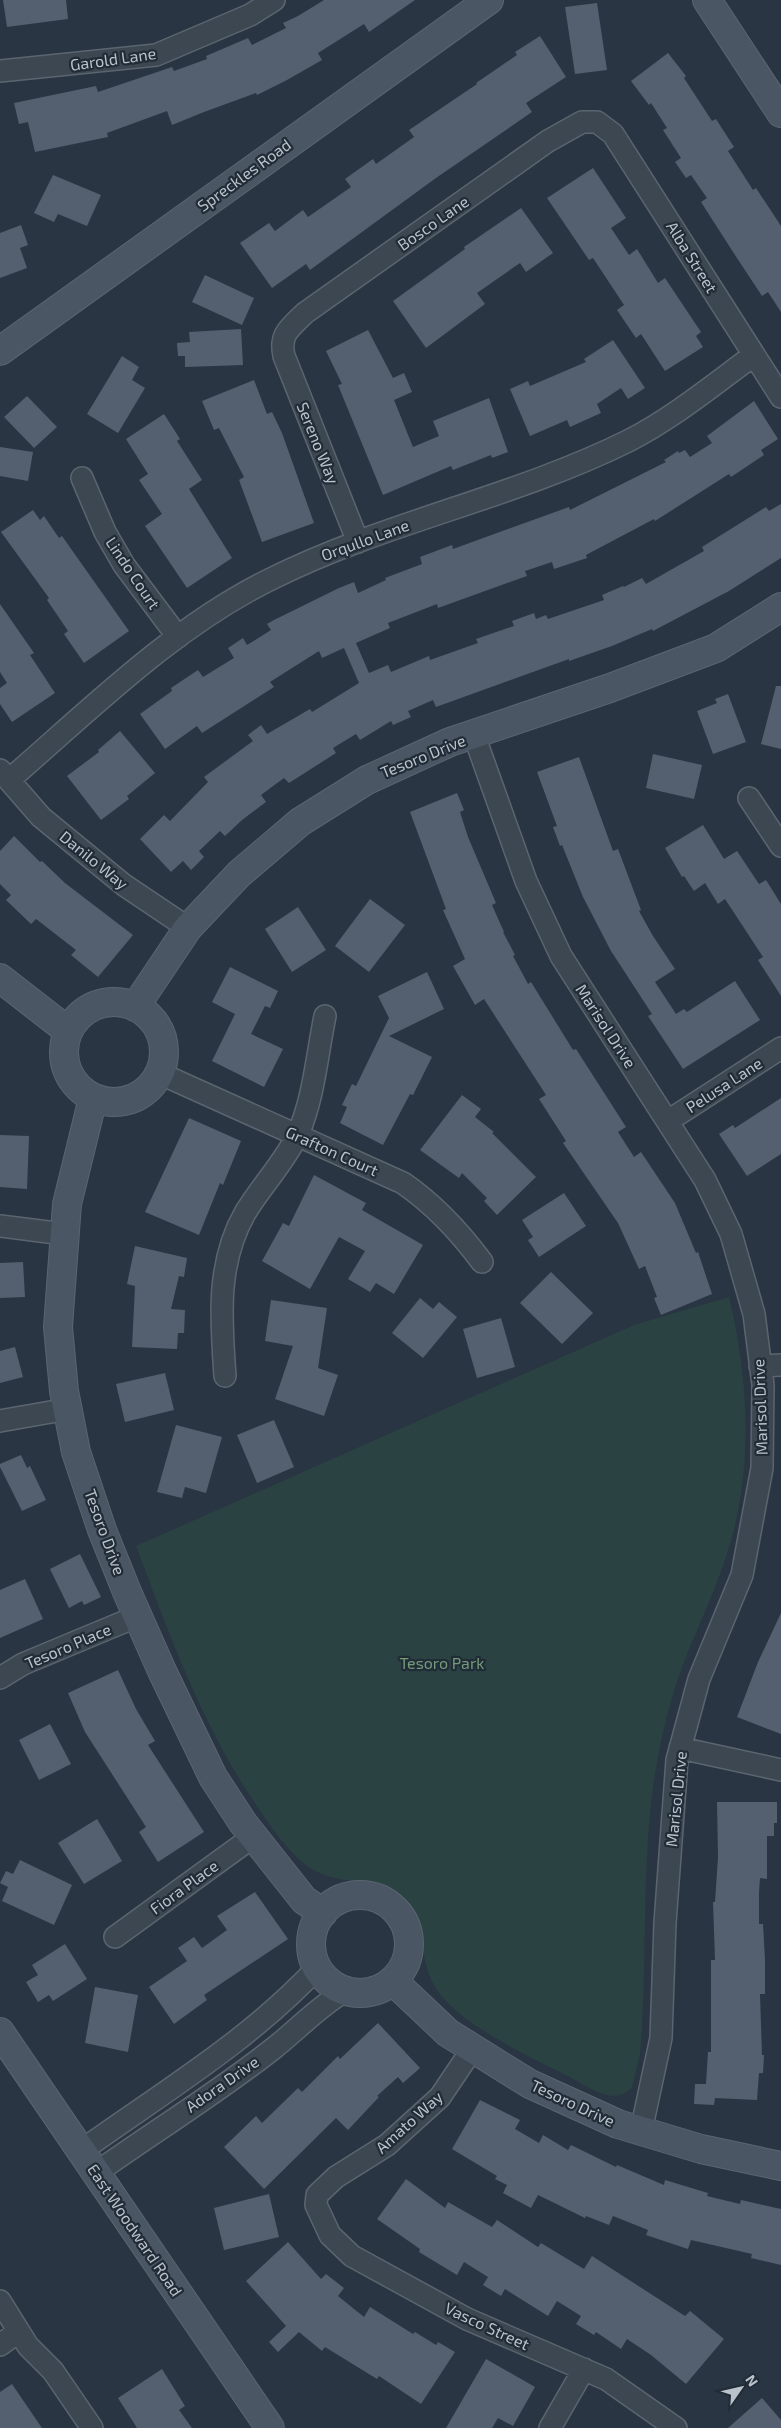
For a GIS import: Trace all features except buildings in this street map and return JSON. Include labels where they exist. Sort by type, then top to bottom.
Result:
[{"type":"street","name":"Garold Lane","points":[[0,71],[156,55],[250,15],[274,0]]},
{"type":"street","name":"Spreckles Road","points":[[0,351],[489,0]]},
{"type":"street","points":[[707,0],[781,113]]},
{"type":"street","name":"Bosco Lane","points":[[281,343],[287,330],[305,313],[548,141],[582,122],[598,122]]},
{"type":"street","name":"Alba Street","points":[[598,122],[613,134],[781,397]]},
{"type":"street","name":"Sereno Way","points":[[281,343],[292,379],[358,542]]},
{"type":"street","name":"Orqullo Lane","points":[[5,775],[200,618],[270,579],[358,542],[576,464],[630,440],[677,411],[754,355]]},
{"type":"street","name":"Lindo Court","points":[[82,478],[105,532],[124,565],[178,637]]},
{"type":"street","name":"Tesoro Drive","points":[[135,1007],[188,928],[239,874],[300,822],[367,780],[450,742],[716,648],[781,606]]},
{"type":"street","name":"Marisol Drive","points":[[474,735],[526,881],[562,956],[705,1180],[731,1234],[771,1365],[763,1385],[762,1468],[742,1575],[699,1679],[677,1760],[665,1924],[661,2038],[640,2131]]},
{"type":"street","name":"Danilo Way","points":[[5,775],[41,817],[124,885],[188,928]]},
{"type":"street","points":[[749,798],[781,846]]},
{"type":"street","points":[[0,978],[68,1031]]},
{"type":"street","points":[[117,1002],[135,1007],[149,1017],[161,1035],[164,1053],[159,1073],[147,1090],[132,1100],[111,1103],[93,1098],[79,1089],[67,1070],[64,1048],[68,1031],[79,1015],[97,1005],[117,1002]]},
{"type":"street","points":[[225,1376],[220,1319],[222,1288],[228,1255],[245,1213],[269,1180],[297,1135],[308,1108],[325,1016]]},
{"type":"street","name":"Pelusa Lane","points":[[668,1122],[781,1048]]},
{"type":"street","name":"Grafton Court","points":[[159,1073],[403,1183],[422,1196],[450,1222],[482,1262]]},
{"type":"street","name":"Tesoro Drive","points":[[93,1098],[67,1204],[58,1327],[68,1409],[76,1452],[97,1513],[138,1616],[213,1777],[254,1836],[304,1900],[323,1912]]},
{"type":"street","points":[[0,1226],[64,1234]]},
{"type":"street","points":[[0,1421],[68,1409]]},
{"type":"street","name":"Tesoro Place","points":[[0,1678],[23,1664],[138,1616]]},
{"type":"street","points":[[680,1748],[781,1770]]},
{"type":"street","name":"Fiora Place","points":[[115,1937],[254,1836]]},
{"type":"street","points":[[366,1896],[381,1900],[394,1909],[404,1922],[409,1937],[409,1953],[403,1968],[393,1981],[371,1993],[345,1991],[334,1986],[317,1968],[312,1954],[311,1940],[315,1925],[323,1912],[342,1899],[366,1896]]},
{"type":"street","name":"Adora Drive","points":[[81,2150],[221,2052],[297,1991],[317,1968]]},
{"type":"street","name":"Tesoro Drive","points":[[393,1981],[448,2033],[530,2084],[618,2124],[701,2149],[781,2166]]},
{"type":"street","name":"Adora Drive","points":[[96,2173],[274,2048],[327,2001],[345,1991]]},
{"type":"street","name":"East Woodward Road","points":[[0,2032],[270,2428]]},
{"type":"street","name":"Amato Way","points":[[316,2205],[317,2195],[336,2177],[387,2145],[440,2097],[473,2048]]},
{"type":"street","name":"Vasco Street","points":[[316,2205],[330,2235],[352,2256],[467,2319],[606,2379],[676,2428]]},
{"type":"street","points":[[0,2301],[28,2346],[53,2371],[92,2428]]},
{"type":"street","points":[[0,2345],[18,2332]]},
{"type":"street","points":[[550,2428],[584,2370]]},
{"type":"green space","name":"Tesoro Park","points":[[729,1297],[741,1361],[744,1393],[746,1426],[742,1490],[727,1554],[680,1673],[661,1740],[649,1827],[640,2054],[632,2088],[614,2096],[602,2094],[591,2089],[479,2028],[448,2003],[437,1990],[427,1968],[417,1924],[406,1905],[395,1895],[383,1888],[315,1871],[295,1856],[283,1843],[237,1776],[204,1712],[175,1647],[136,1546],[634,1325]]}]
